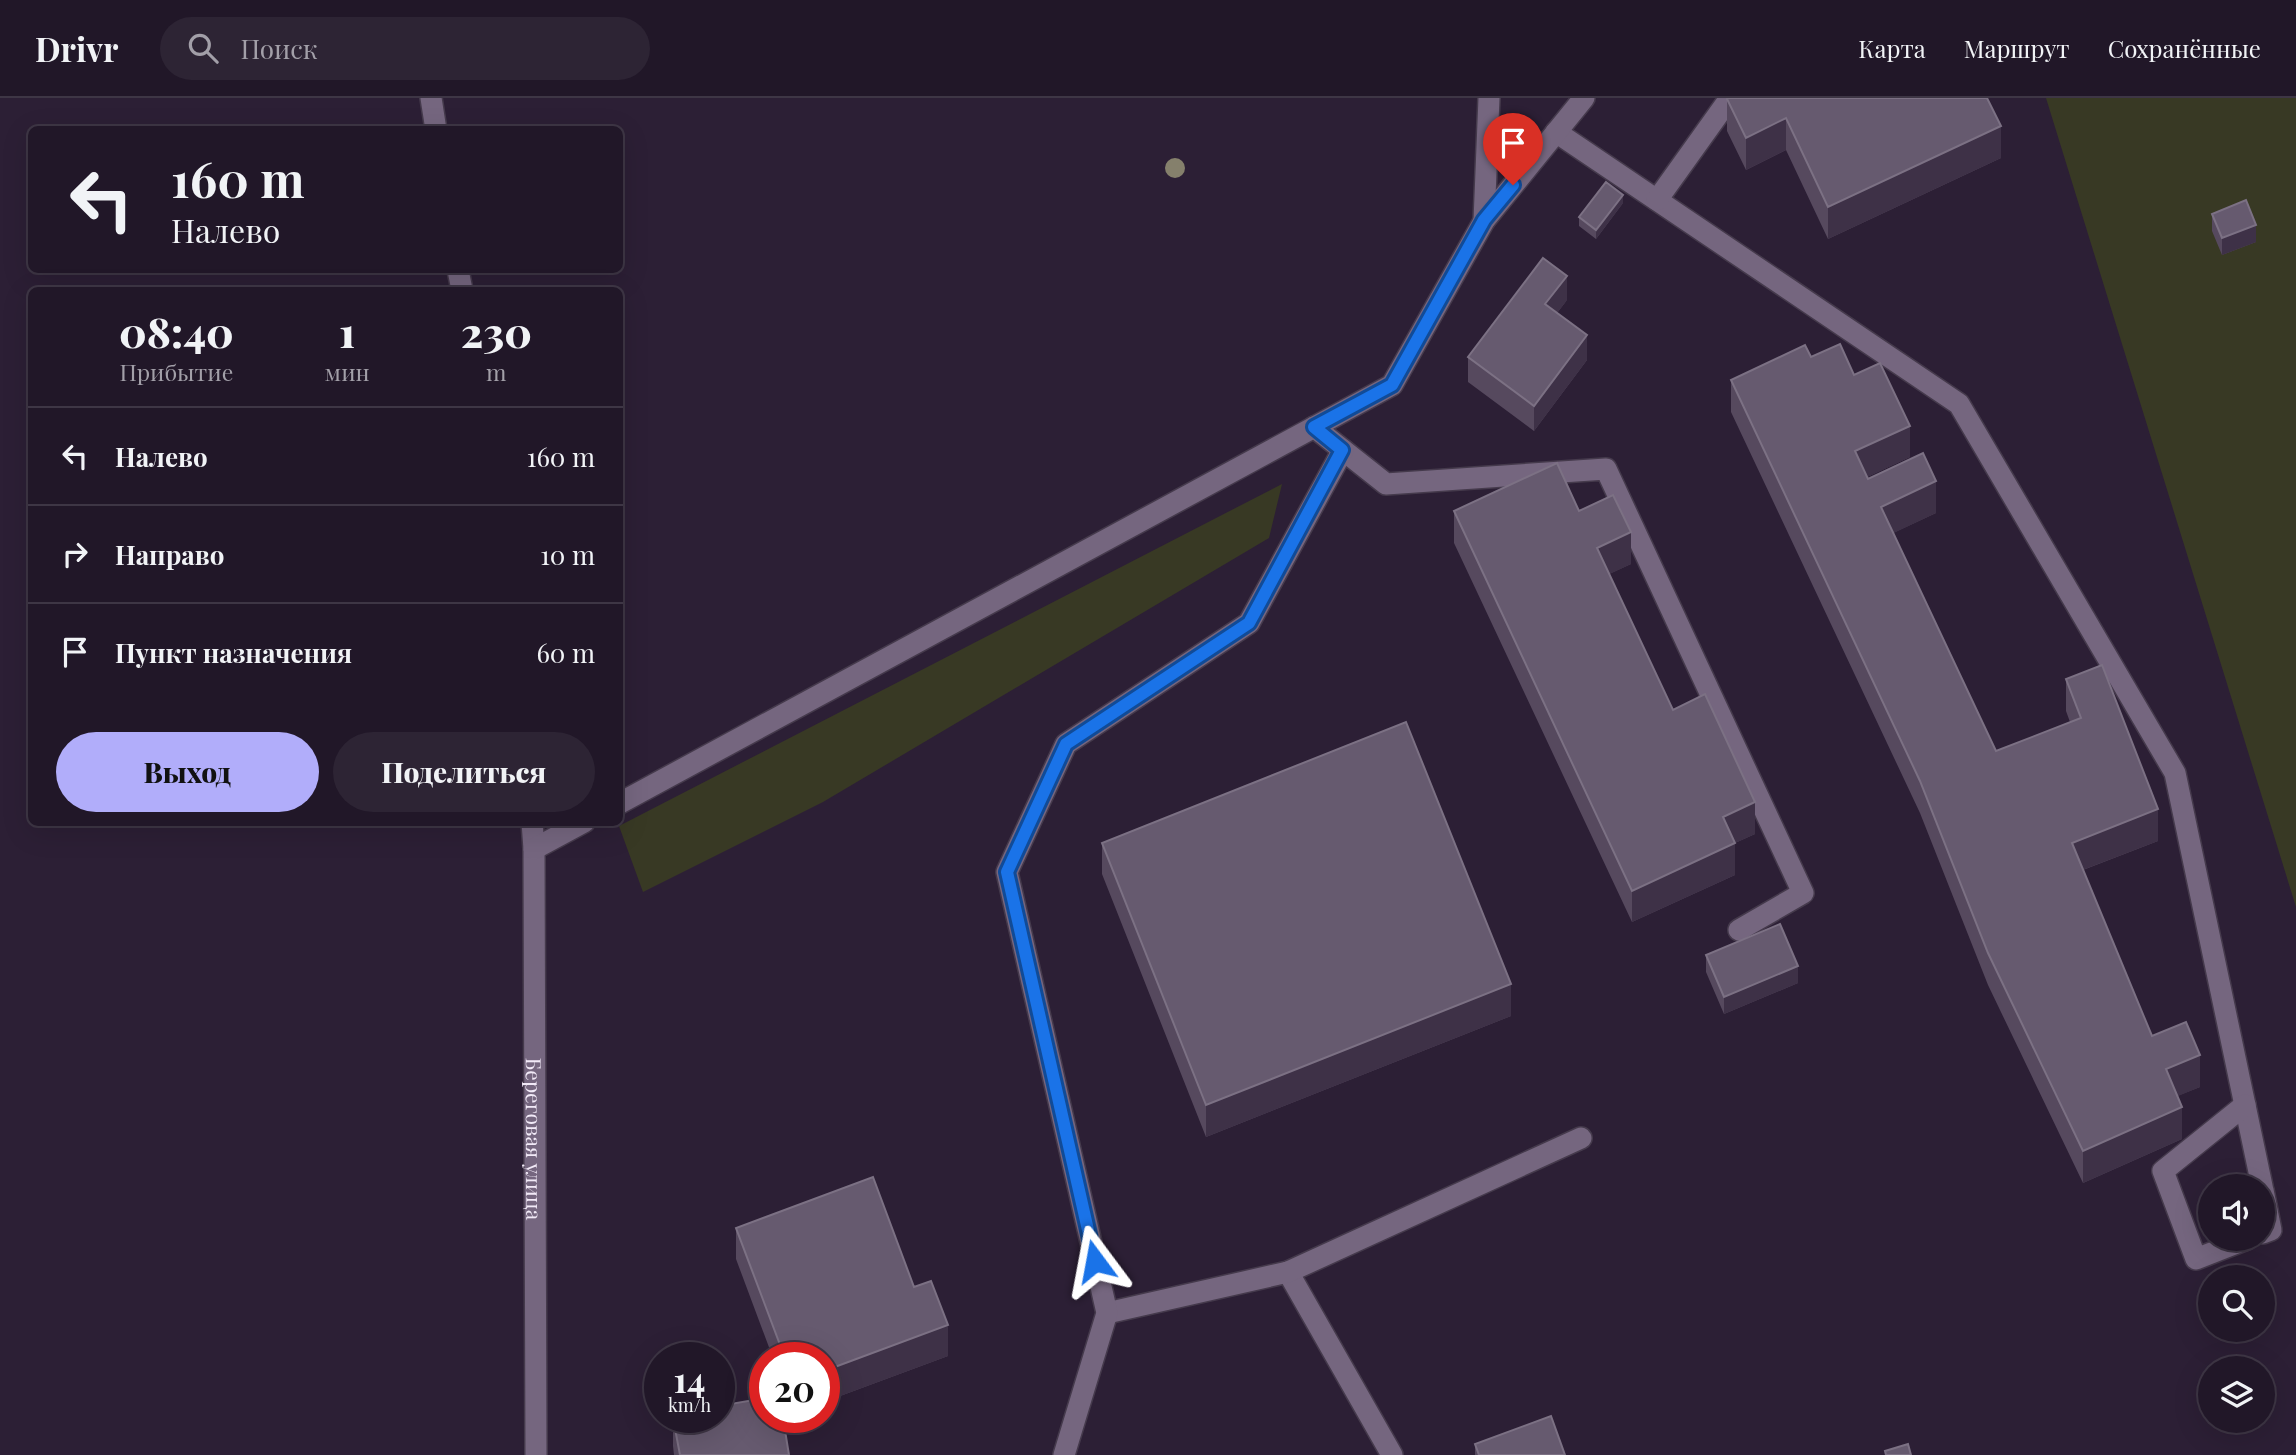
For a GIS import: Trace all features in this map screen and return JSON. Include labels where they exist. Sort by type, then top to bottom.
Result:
[{"type":"street","points":[[431,98],[435,126]]},
{"type":"street","points":[[1484,220],[1489,98]]},
{"type":"street","points":[[623,801],[1392,385],[1484,220],[1584,98]]},
{"type":"street","points":[[1657,200],[1730,98]]},
{"type":"street","points":[[1556,132],[1959,404],[2175,773],[2259,1174]]},
{"type":"street","points":[[1314,427],[1386,484],[1606,469],[1803,893],[1739,930]]},
{"type":"street","points":[[1064,1455],[1107,1313],[1007,872],[1066,744],[1249,623],[1342,450]]},
{"type":"street","name":"Береговая улица","points":[[532,826],[536,1455]]},
{"type":"street","points":[[534,849],[577,826]]},
{"type":"street","points":[[2216,1251],[2196,1259],[2163,1171],[2245,1105]]},
{"type":"street","points":[[1107,1313],[1287,1272],[1581,1138]]},
{"type":"street","points":[[1287,1272],[1392,1455]]},
{"type":"green space","points":[[2046,98],[2296,98],[2296,907]]},
{"type":"green space","points":[[1282,484],[1269,538],[823,802],[643,892],[619,826]]},
{"type":"building","points":[[1987,98],[2001,126],[1828,207],[1786,118],[1746,138],[1727,99]]},
{"type":"building","points":[[1606,182],[1623,195],[1596,230],[1579,217]]},
{"type":"building","points":[[2246,200],[2256,225],[2222,238],[2212,214]]},
{"type":"building","points":[[1543,258],[1567,276],[1545,304],[1587,335],[1534,406],[1468,357]]},
{"type":"building","points":[[1840,344],[1854,375],[1880,363],[1910,426],[1855,451],[1868,479],[1923,453],[1936,481],[1881,507],[1996,751],[2081,718],[2066,679],[2102,665],[2158,809],[2072,843],[2152,1036],[2186,1022],[2200,1055],[2166,1069],[2182,1107],[2083,1151],[1988,953],[1920,781],[1731,380],[1805,345],[1811,357]]},
{"type":"building","points":[[1557,463],[1579,511],[1613,495],[1631,532],[1597,548],[1673,710],[1705,694],[1755,802],[1723,817],[1735,843],[1632,891],[1454,511]]},
{"type":"building","points":[[1406,722],[1511,984],[1206,1105],[1102,843]]},
{"type":"building","points":[[1780,924],[1798,966],[1724,997],[1706,955]]},
{"type":"building","points":[[873,1177],[914,1287],[931,1281],[948,1325],[840,1365],[840,1342],[779,1342],[736,1228]]},
{"type":"building","points":[[749,1401],[749,1433],[785,1433],[789,1455],[680,1455],[676,1433],[735,1433],[735,1403]]},
{"type":"building","points":[[1551,1416],[1565,1455],[1479,1455],[1475,1444]]},
{"type":"building","points":[[1908,1444],[1911,1455],[1886,1455],[1885,1451]]},
{"type":"route","points":[[1095,1261],[1007,872],[1066,744],[1249,623],[1342,450],[1314,427],[1392,385],[1484,220],[1513,185]]}]
